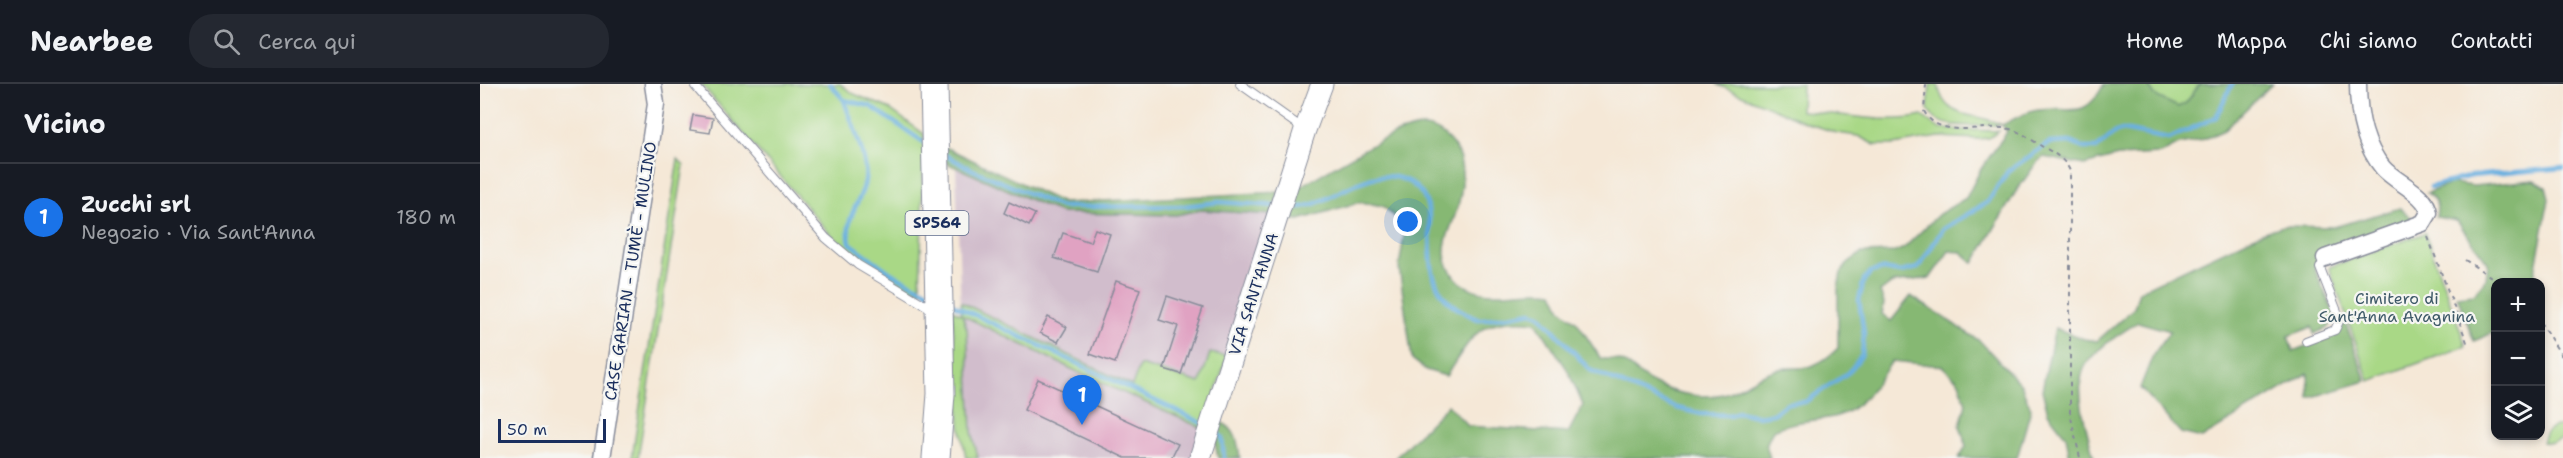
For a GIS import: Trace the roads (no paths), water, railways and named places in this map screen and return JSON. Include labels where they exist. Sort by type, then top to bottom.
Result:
[{"type":"main road","name":"SP564","points":[[934,84],[941,394],[936,458]]},
{"type":"main road","name":"SP564","points":[[941,394],[953,458]]},
{"type":"street","name":"CASE GARIAN - TUMÈ - MULINO","points":[[602,458],[656,104],[653,84]]},
{"type":"street","name":"VIA SANT'ANNA","points":[[1200,458],[1305,130],[1322,84]]},
{"type":"street","points":[[2325,258],[2423,224],[2429,213],[2426,203],[2383,168],[2368,143],[2360,119],[2358,84]]},
{"type":"lane","points":[[1240,84],[1305,130]]},
{"type":"lane","points":[[695,86],[826,238],[858,265],[938,301]]},
{"type":"lane","points":[[2306,341],[2335,330],[2340,319],[2320,268],[2325,258]]},
{"type":"waterway","points":[[830,84],[844,100],[870,106],[925,143]]},
{"type":"waterway","points":[[1287,207],[1302,207],[1317,203],[1375,177],[1390,176],[1405,180],[1419,190],[1427,204],[1434,277],[1442,294],[1457,308],[1478,319],[1532,312],[1540,315],[1590,370],[1677,408],[1702,414],[1729,415],[1739,412],[1757,416],[1773,414],[1787,403],[1805,402],[1849,372],[1862,355],[1864,334],[1859,300],[1864,280],[1871,272],[1883,269],[1900,272],[1918,268],[1943,229],[1988,202],[2008,171],[2049,143],[2070,142],[2083,148],[2097,148],[2116,132],[2123,130],[2169,139],[2216,117],[2232,84]]},
{"type":"waterway","points":[[844,100],[859,141],[866,172],[863,190],[849,225],[850,243],[891,273],[930,293]]},
{"type":"waterway","points":[[945,155],[973,170],[1061,207],[1184,206],[1219,202],[1276,206]]},
{"type":"waterway","points":[[2431,187],[2471,176],[2563,168]]},
{"type":"waterway","points":[[948,302],[1206,425]]},
{"type":"waterway","points":[[1216,431],[1222,438],[1224,458]]},
{"type":"place","name":"Zucchi srl","points":[[1082,425]]},
{"type":"park label","name":"Cimitero di Sant'Anna Avagnina","points":[[2397,307]]}]
